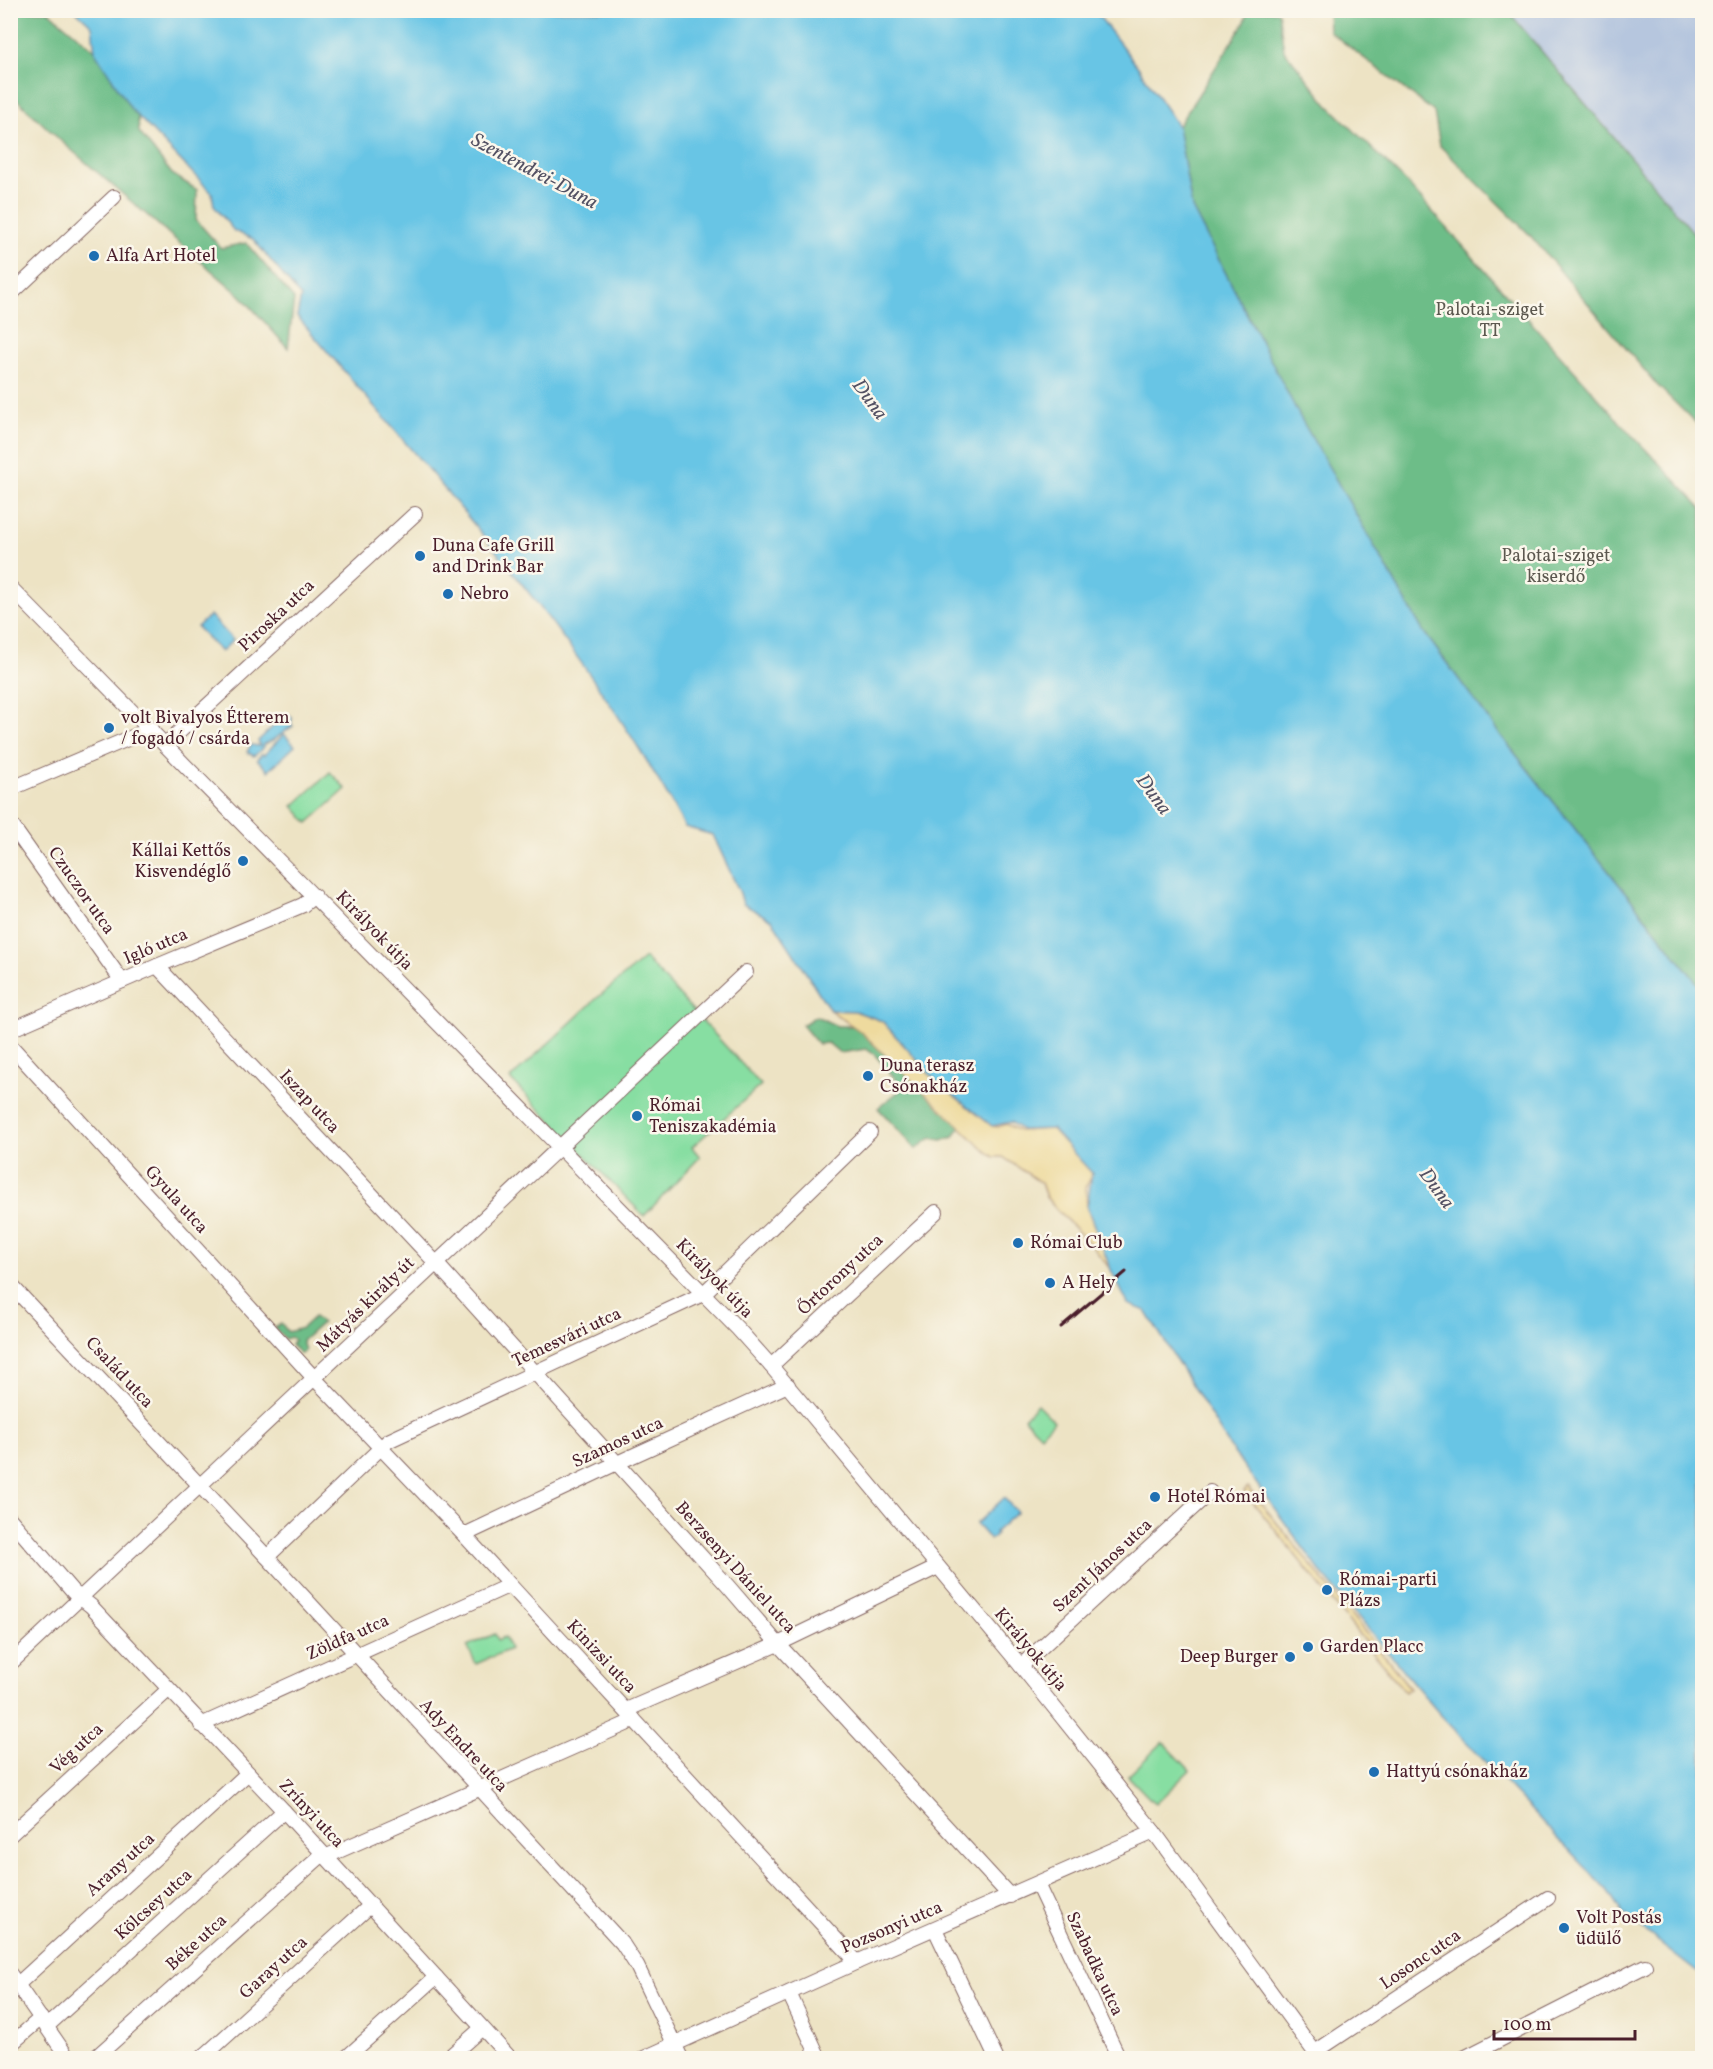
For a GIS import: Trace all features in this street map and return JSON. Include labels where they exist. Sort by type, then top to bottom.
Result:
[{"type":"street","points":[[10,296],[114,198]]},
{"type":"street","name":"Piroska utca","points":[[165,745],[415,514]]},
{"type":"street","name":"Királyok útja","points":[[10,587],[771,1365],[1021,1666],[1154,1832],[1317,2055]]},
{"type":"street","points":[[10,789],[151,729]]},
{"type":"street","name":"Czuczor utca","points":[[10,823],[122,981]]},
{"type":"street","name":"Igló utca","points":[[10,1030],[303,905],[314,896]]},
{"type":"street","name":"Iszap utca","points":[[157,966],[436,1263]]},
{"type":"street","name":"Mátyás király út","points":[[10,1664],[746,972]]},
{"type":"street","name":"Gyula utca","points":[[10,1045],[315,1379]]},
{"type":"street","name":"Temesvári utca","points":[[267,1557],[388,1441],[703,1294],[870,1132]]},
{"type":"street","name":"Őrtorony utca","points":[[771,1365],[936,1212]]},
{"type":"street","name":"Berzsenyi Dániel utca","points":[[436,1263],[778,1644],[1010,1896]]},
{"type":"street","name":"Család utca","points":[[10,1284],[200,1487]]},
{"type":"street","name":"Kinizsi utca","points":[[315,1379],[464,1535],[856,1962]]},
{"type":"street","name":"Szamos utca","points":[[464,1535],[788,1385]]},
{"type":"street","name":"Ady Endre utca","points":[[200,1487],[267,1557],[632,1956],[678,2052]]},
{"type":"street","name":"Szent János utca","points":[[1021,1666],[1210,1492]]},
{"type":"street","name":"Zrínyi utca","points":[[10,1519],[73,1592],[91,1606],[284,1811],[510,2058]]},
{"type":"street","name":"Béke utca","points":[[94,2058],[324,1856],[626,1724],[630,1714],[938,1566]]},
{"type":"street","name":"Zöldfa utca","points":[[201,1725],[510,1585]]},
{"type":"street","name":"Vég utca","points":[[10,1835],[168,1690]]},
{"type":"street","name":"Arany utca","points":[[14,1979],[248,1773]]},
{"type":"street","name":"Kölcsey utca","points":[[10,2045],[44,2022],[284,1811]]},
{"type":"street","name":"Pozsonyi utca","points":[[644,2058],[678,2052],[789,1993],[856,1962],[1154,1832]]},
{"type":"street","name":"Szabadka utca","points":[[1037,1884],[1119,2058]]},
{"type":"street","name":"Losonc utca","points":[[1317,2055],[1548,1898]]},
{"type":"street","name":"Garay utca","points":[[202,2058],[371,1905]]},
{"type":"street","points":[[935,1929],[996,2058]]},
{"type":"street","points":[[1464,2058],[1645,1966]]},
{"type":"street","points":[[346,2058],[436,1977]]},
{"type":"street","points":[[14,1979],[68,2058]]},
{"type":"street","points":[[789,1993],[819,2058]]},
{"type":"street","points":[[448,2058],[482,2028]]},
{"type":"shaded area","points":[[1508,11],[1702,11],[1702,243]]},
{"type":"green space","points":[[10,11],[48,11],[111,64],[136,95],[139,132],[172,174],[197,190],[196,220],[221,248],[246,243],[294,299],[288,348],[241,296],[61,141],[11,94]]},
{"type":"green space","name":"Palotai-sziget kiserdő","points":[[1248,11],[1278,11],[1284,50],[1328,105],[1407,183],[1626,429],[1702,508],[1702,989],[1498,732],[1423,631],[1300,417],[1192,208],[1178,126],[1245,22]]},
{"type":"green space","points":[[1328,11],[1508,11],[1702,243],[1702,429],[1657,385],[1529,234],[1440,146],[1434,112],[1329,31]]},
{"type":"green space","points":[[330,772],[346,789],[308,823],[293,806]]},
{"type":"green space","name":"Római Teniszakadémia","points":[[645,958],[761,1085],[692,1147],[700,1157],[644,1216],[510,1079],[596,999]]},
{"type":"green space","points":[[816,1016],[837,1026],[863,1026],[964,1119],[954,1137],[942,1140],[931,1138],[916,1149],[878,1108],[903,1088],[875,1055],[866,1049],[840,1053],[828,1043],[818,1044],[802,1025]]},
{"type":"green space","points":[[314,1317],[322,1323],[302,1341],[305,1350],[301,1354],[291,1345],[294,1340],[291,1337],[285,1339],[274,1327],[281,1323],[288,1332],[302,1328]]},
{"type":"green space","points":[[1037,1404],[1054,1421],[1041,1435],[1024,1418]]},
{"type":"green space","points":[[495,1634],[498,1640],[505,1637],[510,1649],[476,1664],[467,1646]]},
{"type":"green space","points":[[1163,1742],[1190,1770],[1155,1804],[1128,1776]]},
{"type":"sand","points":[[830,1010],[855,1011],[882,1021],[936,1081],[992,1126],[998,1127],[1006,1124],[1019,1131],[1052,1129],[1093,1174],[1086,1187],[1087,1207],[1111,1270],[1093,1247],[1046,1197],[1041,1183],[1003,1157],[994,1157],[982,1148],[861,1032]]},
{"type":"sand","name":"Római-parti Plázs","points":[[1248,1487],[1410,1688],[1405,1692],[1244,1491]]},
{"type":"water","points":[[76,11],[1095,11],[1138,67],[1178,126],[1192,208],[1300,417],[1423,631],[1498,732],[1702,989],[1702,1975],[1623,1914],[1608,1891],[1438,1712],[1323,1575],[1232,1450],[1146,1311],[1128,1304],[1111,1270],[1087,1207],[1092,1173],[1052,1129],[1022,1130],[1011,1122],[992,1126],[936,1081],[882,1021],[855,1011],[830,1010],[772,920],[743,904],[713,835],[685,827],[645,757],[601,690],[554,625],[454,499],[297,316],[301,297],[253,239],[234,231],[214,206],[212,193],[131,109],[95,52],[92,26]]},
{"type":"water","points":[[210,615],[233,640],[221,652],[197,627]]},
{"type":"water","points":[[288,714],[292,718],[293,726],[264,744],[264,747],[254,756],[247,752],[251,745],[260,746],[258,741]]},
{"type":"water","points":[[284,734],[295,746],[268,771],[257,759],[262,754],[264,755]]},
{"type":"water","points":[[1004,1498],[1017,1512],[995,1532],[996,1534],[990,1540],[976,1524]]},
{"type":"railway","points":[[1061,1327],[1126,1272]]},
{"type":"place","name":"Alfa Art Hotel","points":[[94,256]]},
{"type":"place","name":"Duna Cafe Grill and Drink Bar","points":[[420,556]]},
{"type":"place","name":"Nebro","points":[[448,594]]},
{"type":"place","name":"volt Bivalyos Étterem / fogadó / csárda","points":[[109,728]]},
{"type":"place","name":"Kállai Kettős Kisvendéglő","points":[[243,861]]},
{"type":"place","name":"Duna terasz Csónakház","points":[[868,1076]]},
{"type":"place","name":"Római Teniszakadémia","points":[[637,1116]]},
{"type":"place","name":"Római Club","points":[[1018,1243]]},
{"type":"place","name":"A Hely","points":[[1050,1283]]},
{"type":"place","name":"Hotel Római","points":[[1155,1497]]},
{"type":"place","name":"Római-parti Plázs","points":[[1327,1590]]},
{"type":"place","name":"Garden Placc","points":[[1308,1647]]},
{"type":"place","name":"Deep Burger","points":[[1290,1657]]},
{"type":"place","name":"Hattyú csónakház","points":[[1374,1772]]},
{"type":"place","name":"Volt Postás üdülő","points":[[1564,1928]]},
{"type":"water label","name":"Szentendrei-Duna","points":[[534,172]]},
{"type":"water label","name":"Duna","points":[[869,400]]},
{"type":"water label","name":"Duna","points":[[1153,795]]},
{"type":"water label","name":"Duna","points":[[1436,1189]]},
{"type":"park label","name":"Palotai-sziget TT","points":[[1490,320]]}]
